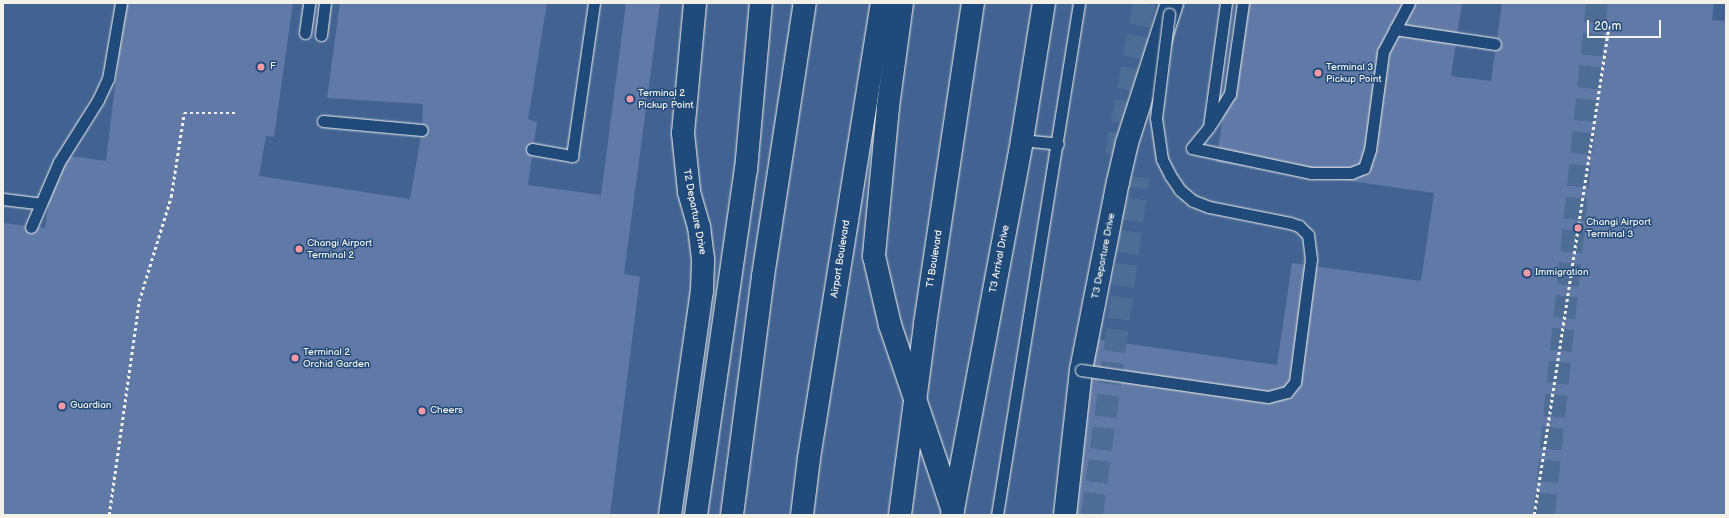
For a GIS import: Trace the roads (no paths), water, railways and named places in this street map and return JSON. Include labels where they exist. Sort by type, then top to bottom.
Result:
[{"type":"main road","name":"T2 Departure Drive","points":[[670,515],[702,292],[703,259],[699,228],[689,191],[683,133],[696,3]]},
{"type":"main road","points":[[696,515],[746,170],[761,3]]},
{"type":"main road","points":[[732,515],[763,276],[805,3]]},
{"type":"main road","name":"Airport Boulevard","points":[[802,515],[808,458],[882,3]]},
{"type":"main road","points":[[902,3],[888,107],[874,256],[890,325],[953,513]]},
{"type":"main road","name":"T1 Boulevard","points":[[900,515],[926,316],[973,3]]},
{"type":"main road","name":"T3 Arrival Drive","points":[[953,513],[1022,140],[1044,3]]},
{"type":"main road","name":"T3 Departure Drive","points":[[1065,515],[1081,370],[1127,143],[1171,9]]},
{"type":"lane","points":[[31,227],[59,162],[98,100],[108,79],[121,3]]},
{"type":"lane","points":[[305,33],[309,3]]},
{"type":"lane","points":[[321,35],[325,3]]},
{"type":"lane","points":[[532,149],[572,156],[594,3]]},
{"type":"lane","points":[[996,515],[1058,144],[1079,3]]},
{"type":"lane","points":[[1209,128],[1226,3]]},
{"type":"lane","points":[[1243,3],[1230,94],[1209,128],[1192,148],[1311,173],[1351,173],[1364,168],[1370,150],[1383,52],[1410,3]]},
{"type":"lane","points":[[1081,370],[1268,397],[1287,392],[1295,382],[1311,258],[1308,235],[1299,226],[1290,223],[1209,207],[1193,201],[1180,190],[1170,175],[1162,159],[1156,118],[1171,9]]},
{"type":"lane","points":[[1395,29],[1495,44]]},
{"type":"lane","points":[[323,122],[422,130]]},
{"type":"lane","points":[[1022,140],[1058,144]]},
{"type":"lane","points":[[3,199],[41,204]]},
{"type":"tunnel","points":[[1116,155],[1144,3]]},
{"type":"tunnel","points":[[1544,515],[1597,3]]},
{"type":"tunnel","points":[[1092,515],[1138,177]]},
{"type":"place","name":"F","points":[[261,67]]},
{"type":"place","name":"Terminal 3 Pickup Point","points":[[1318,73]]},
{"type":"place","name":"Terminal 2 Pickup Point","points":[[630,99]]},
{"type":"place","name":"Changi Airport Terminal 3","points":[[1578,228]]},
{"type":"place","name":"Changi Airport Terminal 2","points":[[299,249]]},
{"type":"place","name":"Immigration","points":[[1527,273]]},
{"type":"place","name":"Terminal 2 Orchid Garden","points":[[295,358]]},
{"type":"place","name":"Guardian","points":[[62,406]]},
{"type":"place","name":"Cheers","points":[[422,411]]}]
